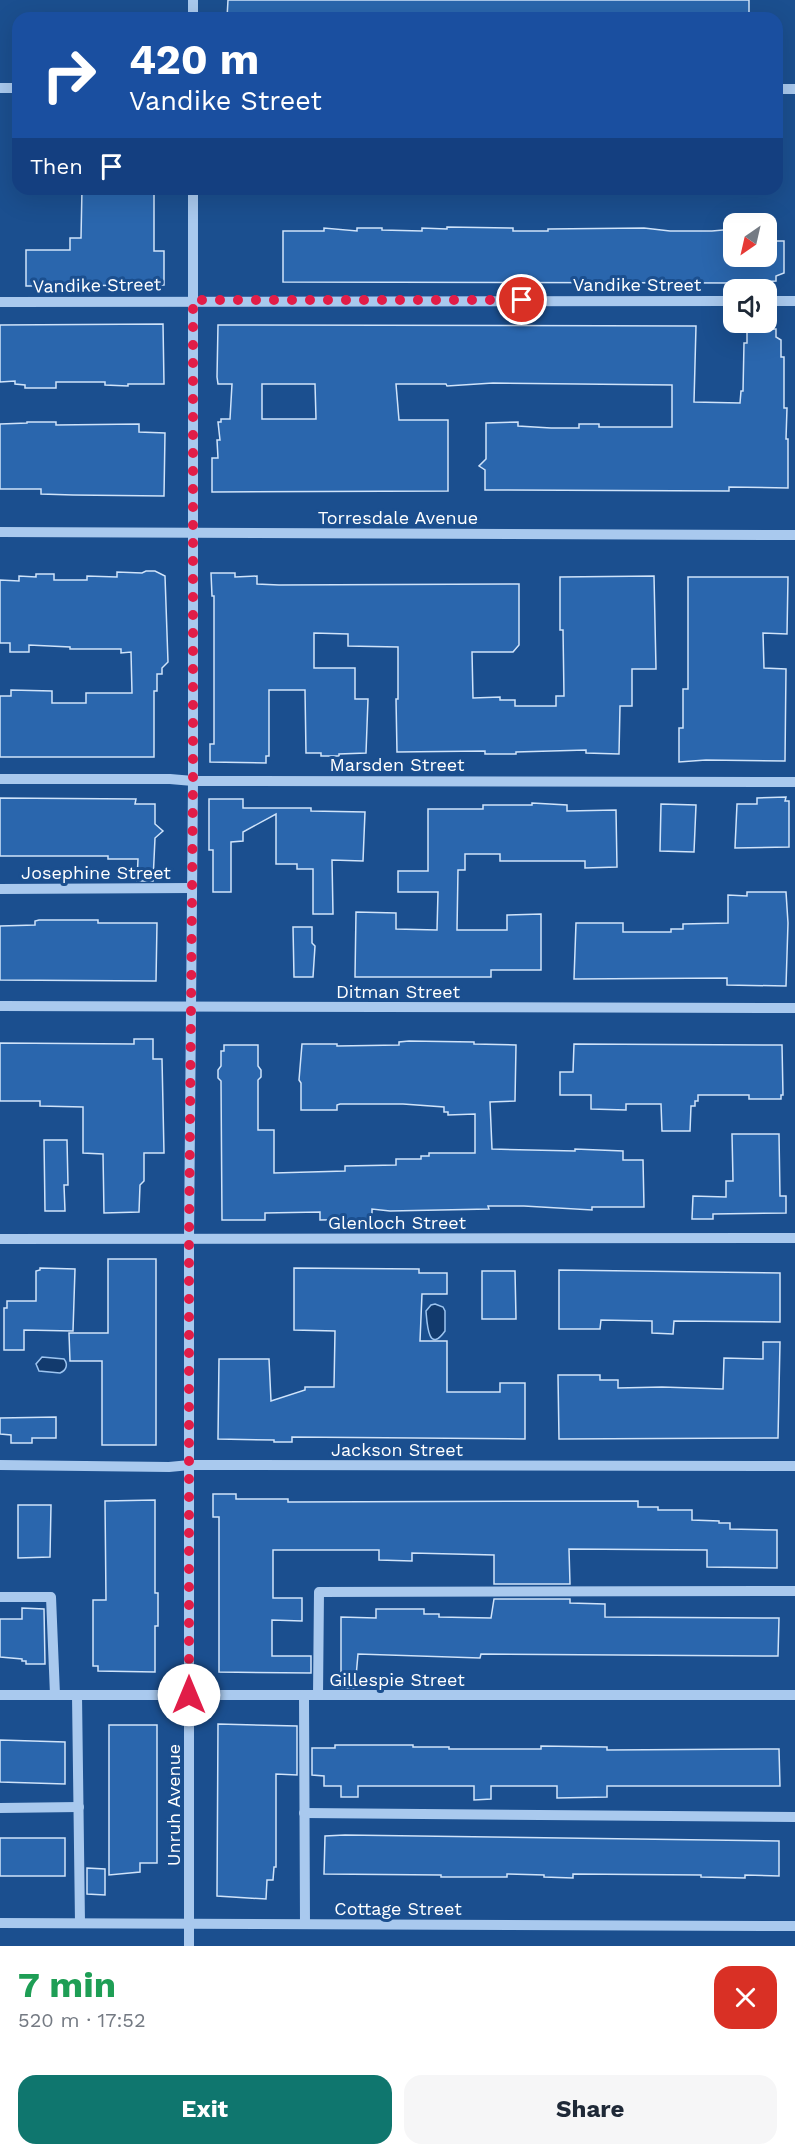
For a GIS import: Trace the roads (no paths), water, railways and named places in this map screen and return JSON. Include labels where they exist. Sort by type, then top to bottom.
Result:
[{"type":"street","name":"Unruh Avenue","points":[[189,1946],[193,195]]},
{"type":"street","name":"Vandike Street","points":[[0,302],[723,301]]},
{"type":"street","points":[[777,301],[795,301]]},
{"type":"street","name":"Torresdale Avenue","points":[[0,532],[795,534]]},
{"type":"street","name":"Marsden Street","points":[[0,779],[795,782]]},
{"type":"street","name":"Josephine Street","points":[[0,889],[191,888]]},
{"type":"street","name":"Ditman Street","points":[[0,1006],[795,1008]]},
{"type":"street","name":"Glenloch Street","points":[[0,1239],[795,1238]]},
{"type":"street","name":"Jackson Street","points":[[0,1465],[795,1466]]},
{"type":"street","points":[[318,1695],[319,1592],[795,1591]]},
{"type":"street","points":[[0,1597],[51,1597],[55,1695]]},
{"type":"street","name":"Gillespie Street","points":[[0,1695],[795,1695]]},
{"type":"street","points":[[77,1695],[80,1923]]},
{"type":"street","points":[[304,1695],[305,1924]]},
{"type":"street","points":[[0,1808],[79,1807]]},
{"type":"street","points":[[304,1813],[795,1817]]},
{"type":"street","name":"Cottage Street","points":[[0,1923],[795,1926]]},
{"type":"water","points":[[435,1304],[443,1307],[445,1311],[445,1331],[435,1340],[430,1334],[426,1311]]},
{"type":"water","points":[[42,1357],[64,1359],[65,1369],[60,1373],[39,1371],[36,1364]]}]
